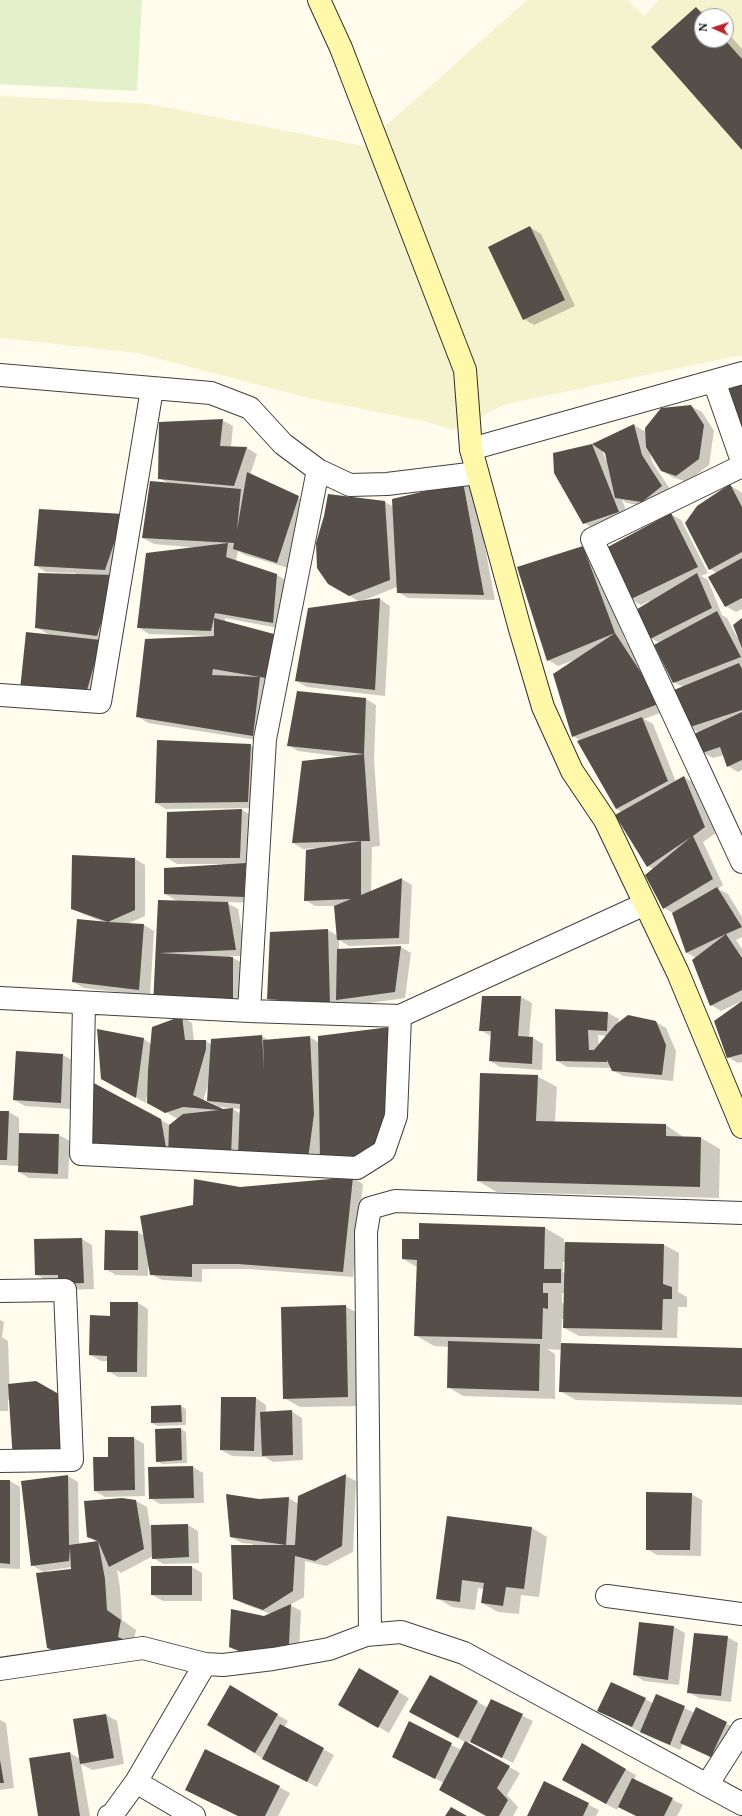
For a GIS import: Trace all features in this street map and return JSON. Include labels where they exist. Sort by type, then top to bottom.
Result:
[{"type":"street","points":[[319,0],[344,55],[465,370],[471,449],[543,707],[572,771],[605,820],[678,973],[742,1127]]},
{"type":"street","points":[[471,449],[742,373]]},
{"type":"street","points":[[0,375],[211,394],[250,408],[283,444],[318,470],[350,485],[387,484],[477,474]]},
{"type":"street","points":[[714,381],[742,461]]},
{"type":"street","points":[[0,695],[100,702],[152,389]]},
{"type":"street","points":[[742,466],[592,539],[742,862]]},
{"type":"street","points":[[249,1011],[265,739],[318,470]]},
{"type":"street","points":[[0,998],[249,1011],[400,1016],[645,904]]},
{"type":"street","points":[[84,1003],[81,1154],[357,1168],[384,1151],[396,1116],[400,1016]]},
{"type":"street","points":[[370,1634],[366,1232],[370,1208],[395,1201],[742,1213]]},
{"type":"street","points":[[0,1291],[65,1290],[72,1460],[0,1461]]},
{"type":"street","points":[[607,1596],[742,1614]]},
{"type":"street","points":[[0,1669],[143,1648],[205,1664],[223,1665],[322,1650],[370,1634],[401,1632],[464,1653],[742,1804]]},
{"type":"street","points":[[109,1816],[112,1815],[136,1782],[205,1664]]},
{"type":"street","points":[[707,1785],[742,1730]]},
{"type":"street","points":[[136,1782],[194,1816]]},
{"type":"shaded area","points":[[527,0],[628,0],[644,16],[659,0],[742,0],[742,355],[506,404],[453,430],[427,422],[312,399],[137,353],[0,338],[0,96],[149,104],[363,146]]},
{"type":"green space","points":[[0,0],[142,0],[137,91],[0,84]]},
{"type":"building","points":[[694,9],[694,48],[732,48],[742,59],[742,150],[651,47]]},
{"type":"building","points":[[530,226],[565,300],[523,320],[488,247]]},
{"type":"building","points":[[742,385],[742,438],[723,392],[732,386]]},
{"type":"building","points":[[691,405],[704,425],[699,459],[676,476],[661,471],[646,447],[645,428],[661,408]]},
{"type":"building","points":[[223,419],[220,446],[247,447],[234,486],[158,479],[159,422]]},
{"type":"building","points":[[634,424],[642,455],[662,486],[642,502],[615,498],[605,453],[592,444]]},
{"type":"building","points":[[592,444],[619,512],[583,524],[554,473],[553,453]]},
{"type":"building","points":[[247,472],[299,496],[277,563],[233,549],[234,543],[142,538],[150,481],[241,489],[237,530]]},
{"type":"building","points":[[463,482],[484,595],[397,593],[392,499]]},
{"type":"building","points":[[730,484],[742,507],[742,552],[709,570],[685,523],[697,506]]},
{"type":"building","points":[[328,494],[385,501],[390,580],[349,596],[328,584],[317,568],[316,543],[324,516]]},
{"type":"building","points":[[39,509],[124,514],[105,570],[34,566]]},
{"type":"building","points":[[671,513],[698,567],[629,600],[606,548]]},
{"type":"building","points":[[228,543],[226,557],[277,574],[273,623],[215,613],[211,631],[137,628],[146,553]]},
{"type":"building","points":[[583,546],[615,633],[547,661],[517,567]]},
{"type":"building","points":[[742,558],[742,598],[725,607],[708,577]]},
{"type":"building","points":[[38,573],[116,575],[97,636],[35,628]]},
{"type":"building","points":[[697,573],[712,608],[650,639],[634,611]]},
{"type":"building","points":[[380,598],[375,690],[295,681],[308,608]]},
{"type":"building","points":[[717,611],[741,657],[673,683],[654,645]]},
{"type":"building","points":[[214,618],[274,634],[266,678],[260,677],[253,736],[136,717],[145,639],[214,636]],"holes":[[[213,669],[260,677],[212,675]]]},
{"type":"building","points":[[742,618],[742,648],[733,625]]},
{"type":"building","points":[[26,632],[101,640],[86,694],[20,690]]},
{"type":"building","points":[[615,633],[661,703],[572,737],[553,674]]},
{"type":"building","points":[[739,663],[742,669],[742,710],[687,728],[674,690]]},
{"type":"building","points":[[297,691],[366,698],[364,754],[287,746]]},
{"type":"building","points":[[742,712],[742,760],[727,767],[720,747],[702,753],[694,734]]},
{"type":"building","points":[[642,717],[668,781],[616,809],[577,741]]},
{"type":"building","points":[[157,740],[251,744],[248,802],[155,803]]},
{"type":"building","points":[[364,754],[370,841],[292,843],[302,761]]},
{"type":"building","points":[[684,776],[705,827],[693,836],[713,879],[663,909],[645,875],[691,837],[647,867],[615,815]]},
{"type":"building","points":[[242,809],[240,858],[166,858],[167,812]]},
{"type":"building","points":[[361,841],[361,895],[402,878],[399,938],[337,940],[334,906],[351,899],[304,901],[306,850]]},
{"type":"building","points":[[72,855],[135,858],[135,910],[108,922],[71,909]]},
{"type":"building","points":[[246,863],[244,897],[164,894],[164,868]]},
{"type":"building","points":[[717,887],[742,927],[686,953],[672,913]]},
{"type":"building","points":[[158,900],[228,902],[236,950],[159,953],[233,957],[233,1003],[153,1006]]},
{"type":"building","points":[[77,919],[144,924],[139,990],[72,982]]},
{"type":"building","points":[[328,929],[330,1004],[267,999],[270,932]]},
{"type":"building","points":[[726,934],[742,958],[742,990],[710,1006],[692,960]]},
{"type":"building","points":[[401,946],[395,992],[336,1000],[337,949]]},
{"type":"building","points":[[482,996],[521,996],[518,1036],[533,1037],[532,1064],[489,1061],[491,1031],[479,1031]]},
{"type":"building","points":[[742,1001],[742,1054],[727,1058],[714,1021]]},
{"type":"building","points":[[555,1009],[608,1012],[607,1031],[588,1030],[589,1050],[594,1050],[615,1025],[628,1015],[656,1021],[666,1045],[662,1075],[612,1071],[607,1060],[607,1062],[556,1061]]},
{"type":"building","points":[[182,1016],[185,1040],[206,1040],[206,1049],[193,1095],[223,1109],[233,1108],[231,1156],[168,1159],[169,1125],[183,1114],[219,1110],[183,1107],[165,1113],[147,1103],[152,1027]]},
{"type":"building","points":[[390,1027],[385,1113],[380,1154],[352,1161],[320,1159],[318,1036]]},
{"type":"building","points":[[97,1029],[144,1038],[136,1098],[101,1079]]},
{"type":"building","points":[[262,1035],[264,1070],[263,1040],[310,1036],[314,1114],[308,1159],[238,1156],[240,1104],[207,1101],[211,1039]]},
{"type":"building","points":[[16,1051],[63,1054],[61,1103],[13,1100]]},
{"type":"building","points":[[480,1073],[538,1075],[536,1121],[666,1124],[666,1136],[701,1137],[700,1187],[477,1181]]},
{"type":"building","points":[[90,1081],[161,1119],[168,1159],[87,1148]]},
{"type":"building","points":[[0,1111],[9,1111],[7,1160],[0,1160]]},
{"type":"building","points":[[19,1133],[59,1134],[58,1174],[18,1172]]},
{"type":"building","points":[[353,1177],[343,1272],[238,1264],[192,1264],[192,1277],[150,1275],[140,1216],[193,1205],[194,1179],[240,1187]]},
{"type":"building","points":[[419,1223],[545,1227],[544,1269],[561,1269],[561,1283],[543,1283],[543,1293],[548,1293],[548,1309],[543,1308],[542,1339],[414,1336],[417,1260],[402,1259],[402,1239],[419,1239]]},
{"type":"building","points":[[105,1230],[138,1231],[138,1270],[104,1270]]},
{"type":"building","points":[[82,1238],[84,1283],[58,1284],[58,1275],[35,1275],[34,1239]]},
{"type":"building","points":[[565,1242],[664,1244],[663,1284],[672,1287],[672,1299],[663,1299],[662,1330],[563,1328]]},
{"type":"building","points":[[110,1302],[138,1302],[137,1372],[107,1372],[107,1356],[89,1355],[90,1315],[110,1316]]},
{"type":"building","points":[[346,1305],[348,1397],[283,1399],[281,1307]]},
{"type":"building","points":[[448,1341],[540,1344],[539,1391],[447,1388]]},
{"type":"building","points":[[561,1343],[742,1348],[742,1397],[559,1392]]},
{"type":"building","points":[[36,1381],[64,1397],[61,1460],[13,1461],[8,1384]]},
{"type":"building","points":[[221,1397],[256,1397],[254,1451],[220,1450]]},
{"type":"building","points":[[181,1405],[182,1422],[151,1423],[151,1406]]},
{"type":"building","points":[[292,1410],[293,1455],[262,1456],[260,1412]]},
{"type":"building","points":[[181,1428],[182,1460],[156,1462],[155,1429]]},
{"type":"building","points":[[108,1437],[134,1437],[135,1490],[94,1491],[93,1457],[108,1457]]},
{"type":"building","points":[[193,1466],[194,1498],[149,1499],[148,1467]]},
{"type":"building","points":[[346,1474],[342,1546],[315,1561],[295,1556],[293,1591],[263,1610],[233,1599],[231,1545],[295,1545],[298,1496]]},
{"type":"building","points":[[68,1475],[69,1545],[98,1541],[105,1579],[107,1610],[121,1620],[118,1637],[135,1644],[65,1654],[47,1648],[36,1573],[71,1569],[70,1548],[69,1561],[31,1566],[21,1481]]},
{"type":"building","points":[[0,1480],[10,1480],[10,1564],[0,1563]]},
{"type":"building","points":[[646,1492],[692,1493],[690,1550],[646,1550]]},
{"type":"building","points":[[226,1494],[259,1499],[289,1497],[286,1545],[230,1537]]},
{"type":"building","points":[[122,1498],[136,1500],[144,1549],[109,1567],[98,1541],[87,1537],[84,1501]]},
{"type":"building","points":[[447,1516],[532,1527],[524,1589],[506,1587],[503,1606],[481,1603],[484,1583],[462,1580],[460,1602],[436,1599]]},
{"type":"building","points":[[188,1524],[189,1557],[152,1559],[151,1525]]},
{"type":"building","points":[[151,1566],[192,1566],[192,1595],[151,1595]]},
{"type":"building","points":[[291,1604],[289,1644],[261,1660],[229,1647],[231,1609],[264,1616]]},
{"type":"building","points":[[639,1622],[674,1626],[668,1680],[633,1675]]},
{"type":"building","points":[[694,1633],[728,1636],[721,1696],[687,1693]]},
{"type":"building","points":[[359,1668],[399,1691],[378,1728],[338,1705]]},
{"type":"building","points":[[430,1675],[478,1701],[458,1738],[409,1712]]},
{"type":"building","points":[[611,1682],[646,1698],[632,1727],[597,1711]]},
{"type":"building","points":[[230,1685],[278,1714],[255,1753],[207,1725]]},
{"type":"building","points":[[656,1694],[685,1706],[670,1745],[640,1732]]},
{"type":"building","points":[[491,1699],[523,1714],[502,1758],[470,1742]]},
{"type":"building","points":[[696,1707],[727,1722],[711,1757],[680,1743]]},
{"type":"building","points":[[106,1714],[114,1758],[80,1764],[73,1719]]},
{"type":"building","points":[[409,1721],[452,1743],[435,1779],[392,1757]]},
{"type":"building","points":[[280,1724],[324,1748],[307,1782],[262,1759]]},
{"type":"building","points":[[465,1741],[510,1766],[497,1788],[508,1800],[499,1816],[486,1816],[439,1790]]},
{"type":"building","points":[[582,1743],[626,1769],[606,1804],[562,1780]]},
{"type":"building","points":[[205,1749],[280,1786],[265,1816],[238,1816],[185,1790]]},
{"type":"building","points":[[70,1752],[80,1816],[38,1816],[29,1758]]},
{"type":"building","points":[[0,1760],[4,1783],[0,1783]]},
{"type":"building","points":[[632,1778],[673,1798],[664,1816],[636,1816],[618,1807]]},
{"type":"building","points":[[544,1781],[589,1803],[583,1816],[527,1816]]},
{"type":"building","points":[[451,1807],[467,1816],[445,1816]]}]
